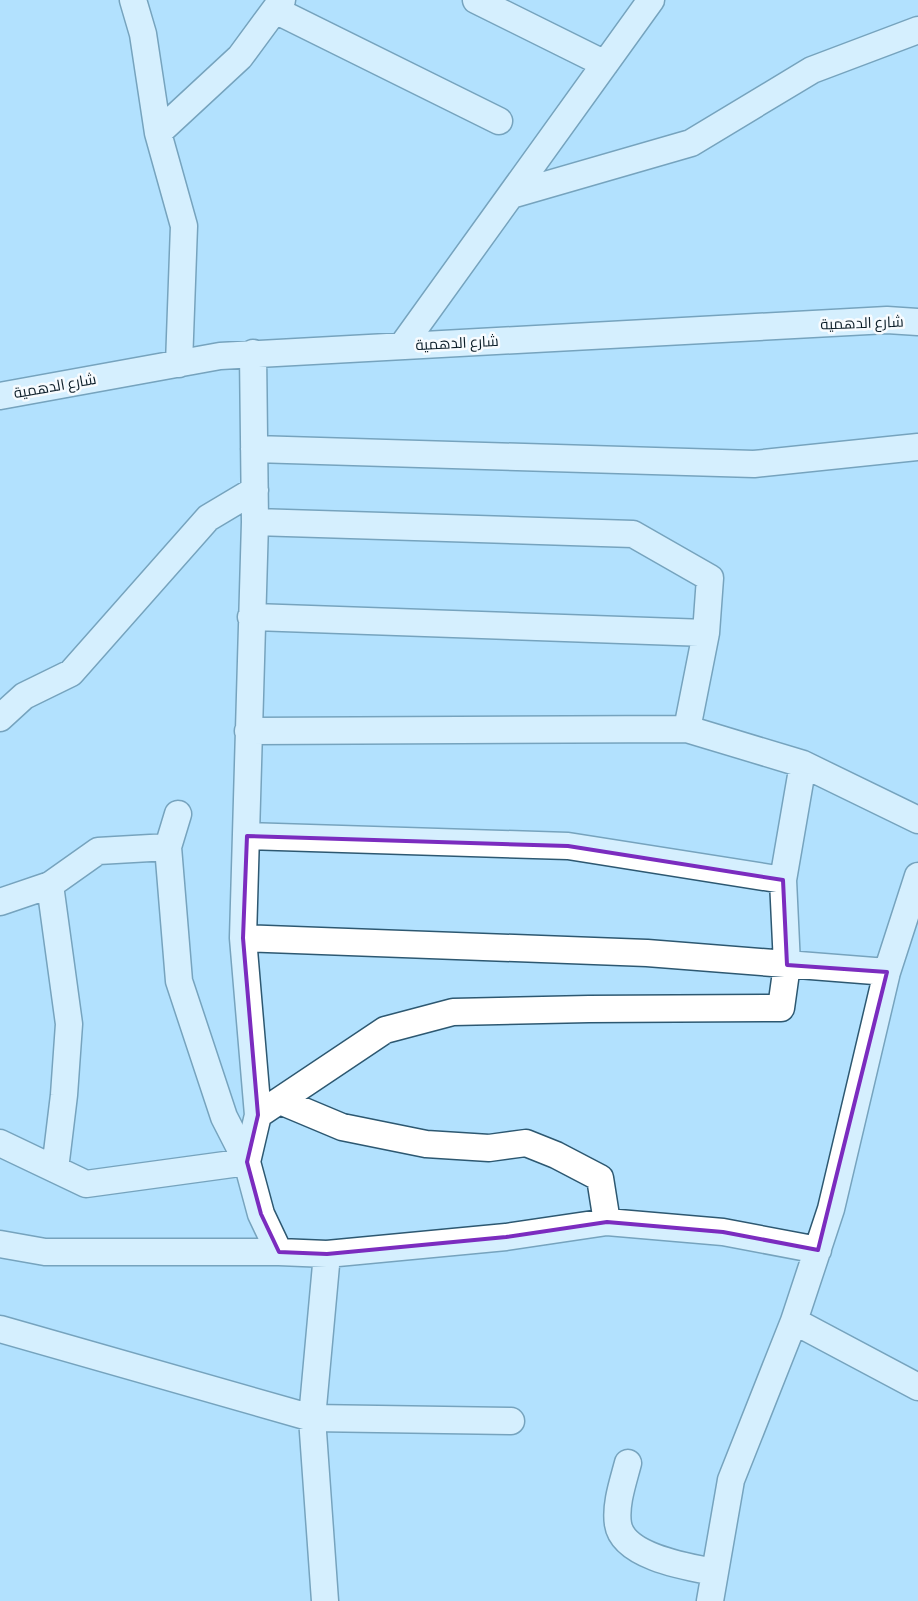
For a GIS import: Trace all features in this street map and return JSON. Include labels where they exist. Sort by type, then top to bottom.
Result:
[{"type":"street","points":[[132,0],[143,34],[158,133],[184,226],[179,364]]},
{"type":"street","points":[[476,0],[605,64]]},
{"type":"street","points":[[402,346],[651,0]]},
{"type":"street","points":[[158,133],[240,57],[279,5],[499,121]]},
{"type":"street","points":[[510,195],[691,143],[812,70],[918,30]]},
{"type":"street","name":"شارع الدهمية","points":[[0,396],[220,356],[887,320],[918,322]]},
{"type":"street","points":[[247,1162],[258,1115],[243,938],[251,617],[256,522],[253,354]]},
{"type":"street","points":[[254,449],[754,464],[918,447]]},
{"type":"street","points":[[0,718],[12,696],[71,673],[208,518],[255,490]]},
{"type":"street","points":[[256,522],[633,534],[710,578],[706,633],[687,729]]},
{"type":"street","points":[[251,617],[706,633]]},
{"type":"street","points":[[248,731],[687,729],[803,764],[918,820]]},
{"type":"street","points":[[258,1115],[385,1030],[453,1012],[781,1008],[787,965],[784,880],[803,764]]},
{"type":"street","points":[[178,814],[168,847],[179,981],[224,1117],[247,1162],[261,1214],[279,1252]]},
{"type":"street","points":[[247,836],[568,846],[784,880]]},
{"type":"street","points":[[0,902],[50,886],[98,851],[168,847]]},
{"type":"street","points":[[710,1601],[731,1480],[794,1321],[831,1209],[887,972],[918,876]]},
{"type":"street","points":[[50,886],[69,1024],[64,1096],[55,1170]]},
{"type":"street","points":[[243,938],[647,954],[887,972]]},
{"type":"street","points":[[280,1101],[342,1127],[426,1144],[489,1148],[526,1143],[556,1155],[600,1178],[607,1222]]},
{"type":"street","points":[[0,1143],[86,1184],[247,1162]]},
{"type":"street","points":[[0,1244],[45,1252],[279,1252],[328,1254],[506,1237],[607,1222],[723,1232],[818,1250]]},
{"type":"street","points":[[325,1601],[312,1418],[328,1254]]},
{"type":"street","points":[[794,1321],[918,1387]]},
{"type":"street","points":[[0,1329],[312,1418],[510,1421]]},
{"type":"street","points":[[628,1463],[617,1518],[618,1527],[624,1536],[636,1549],[660,1560],[714,1572]]},
{"type":"highlighted area","points":[[247,836],[568,846],[783,880],[787,965],[887,972],[818,1250],[723,1232],[607,1222],[506,1237],[327,1254],[279,1252],[261,1214],[247,1162],[258,1115],[243,938]]}]
